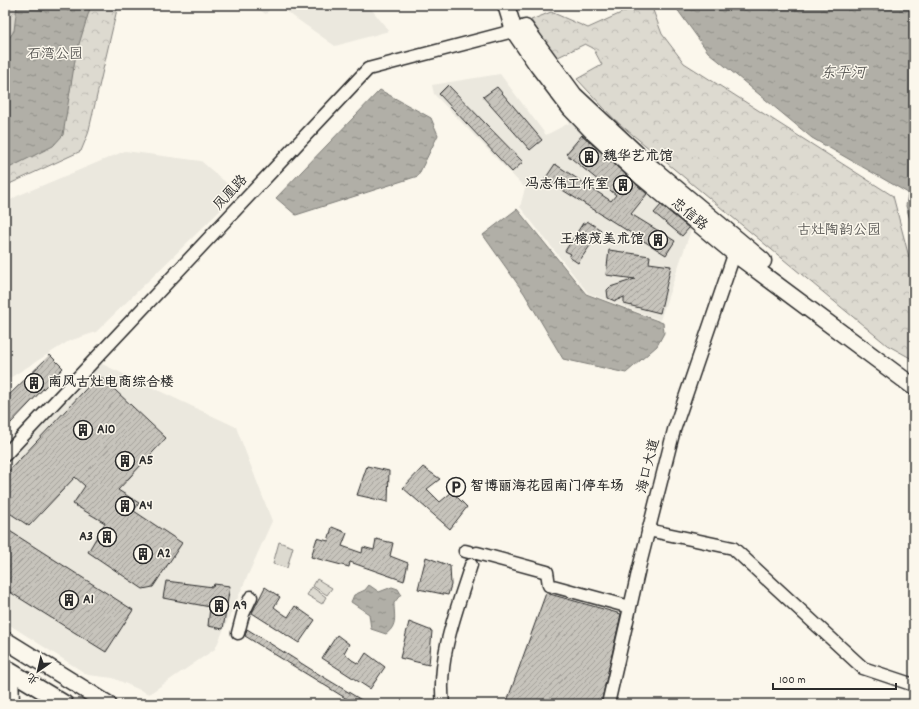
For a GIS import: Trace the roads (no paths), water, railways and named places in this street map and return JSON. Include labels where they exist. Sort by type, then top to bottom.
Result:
[{"type":"main road","name":"忠信路","points":[[506,5],[520,29],[538,66],[570,108],[594,133],[642,177],[914,376]]},
{"type":"main road","name":"忠信路","points":[[515,5],[520,29],[574,94],[736,247],[914,386]]},
{"type":"main road","points":[[5,640],[108,704]]},
{"type":"main road","points":[[8,670],[65,704]]},
{"type":"street","name":"凤凰路","points":[[5,455],[368,69],[520,29]]},
{"type":"street","name":"海口大道","points":[[608,704],[648,530],[674,430],[736,247]]},
{"type":"street","points":[[648,530],[733,548],[863,668],[914,685]]},
{"type":"street","points":[[470,552],[547,572],[549,585],[630,607]]},
{"type":"street","points":[[443,704],[441,690],[446,648],[471,565]]},
{"type":"street","points":[[238,634],[243,614],[251,597]]},
{"type":"street","points":[[8,670],[13,704]]},
{"type":"water","name":"石湾公园","points":[[17,5],[91,5],[76,54],[63,135],[53,146],[5,170],[5,44],[14,31]]},
{"type":"water","name":"东平河","points":[[674,5],[914,5],[914,233],[906,206],[908,193],[812,138],[708,52]]},
{"type":"water","points":[[380,90],[431,118],[438,135],[418,176],[296,215],[276,198]]},
{"type":"water","points":[[517,209],[586,294],[663,323],[664,333],[657,346],[626,373],[563,359],[524,293],[483,235]]},
{"type":"water","points":[[369,585],[379,592],[392,587],[398,589],[401,594],[394,603],[394,624],[390,631],[386,634],[371,629],[369,614],[351,602],[354,595],[365,590]]},
{"type":"place","name":"魏华艺术馆","points":[[589,157]]},
{"type":"place","name":"冯志伟工作室","points":[[623,185]]},
{"type":"place","name":"王榕茂美术馆","points":[[658,240]]},
{"type":"place","name":"南风古灶电商综合楼","points":[[34,383]]},
{"type":"place","name":"A10","points":[[83,430]]},
{"type":"place","name":"A5","points":[[125,461]]},
{"type":"place","name":"智博丽海花园南门停车场","points":[[456,487]]},
{"type":"place","name":"A4","points":[[125,506]]},
{"type":"place","name":"A3","points":[[107,537]]},
{"type":"place","name":"A2","points":[[143,554]]},
{"type":"place","name":"A1","points":[[69,600]]},
{"type":"place","name":"A9","points":[[219,606]]},
{"type":"park label","name":"古灶陶韵公园","points":[[839,231]]}]
